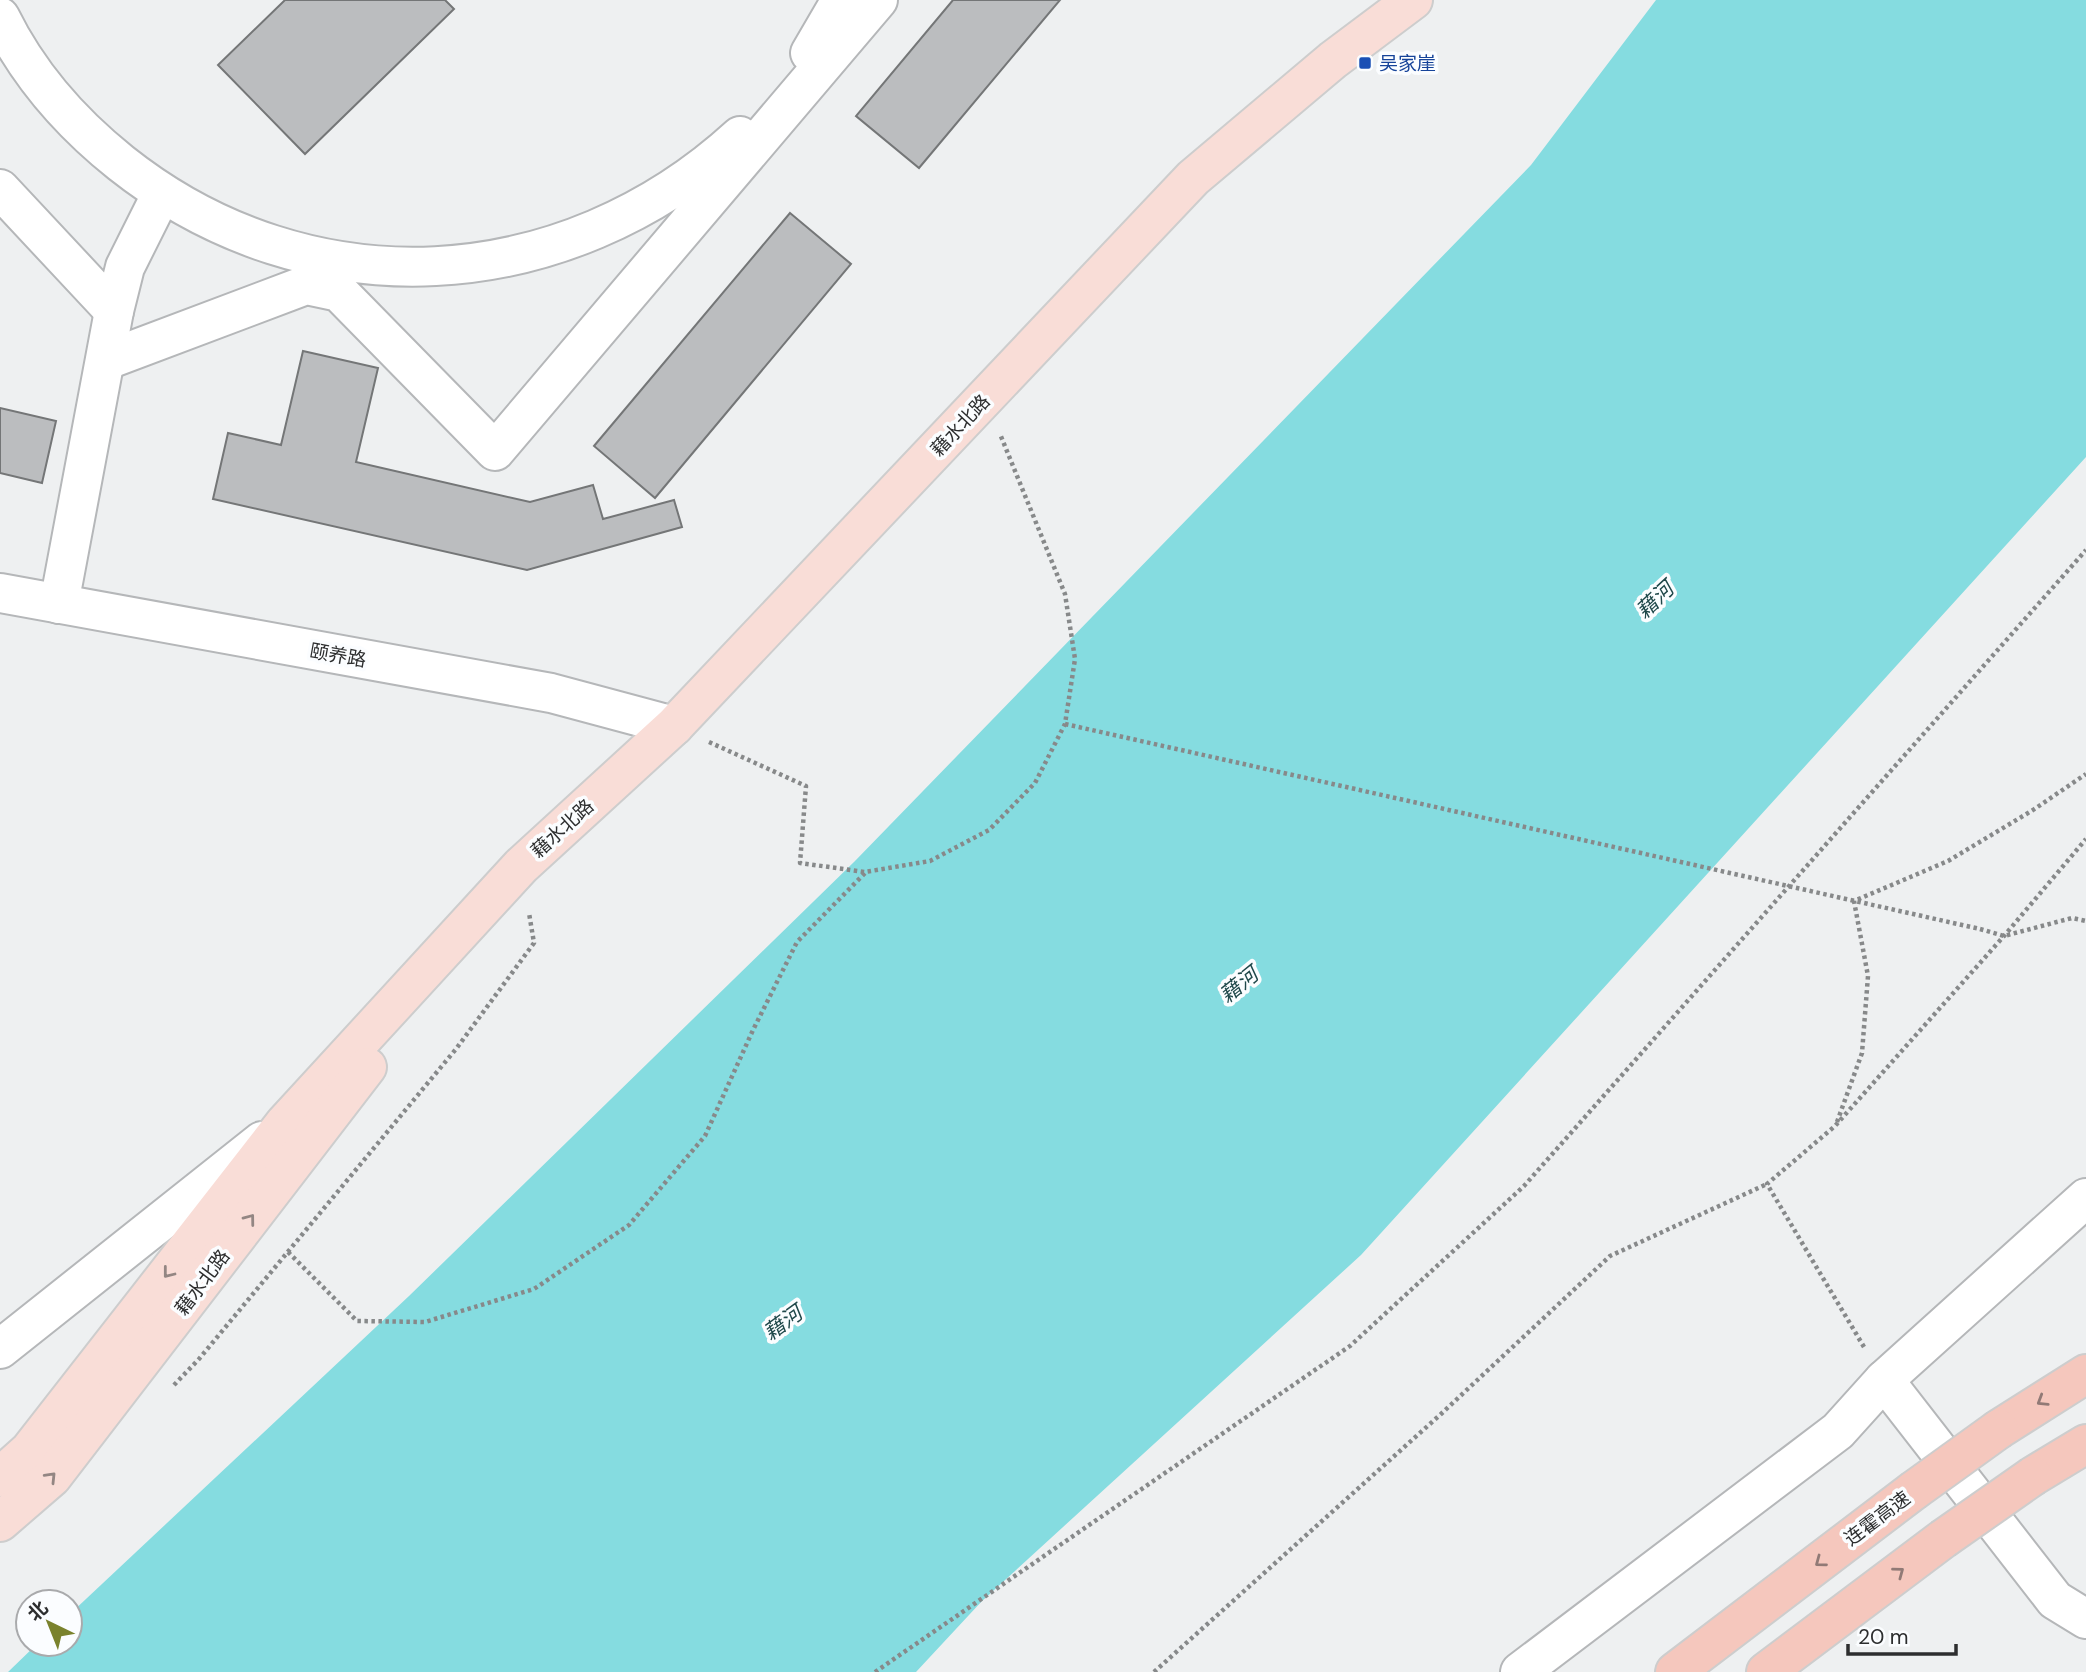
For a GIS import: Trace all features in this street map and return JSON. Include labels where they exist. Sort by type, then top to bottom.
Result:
[{"type":"highway","name":"连霍高速","points":[[1675,1672],[1913,1491],[1999,1429],[2086,1374]]},
{"type":"highway","points":[[1766,1672],[1943,1539],[2033,1476],[2086,1444]]},
{"type":"main road","name":"藉水北路","points":[[0,1477],[30,1450],[285,1122],[521,866],[674,726],[1193,178],[1333,60],[1413,0]]},
{"type":"main road","name":"藉水北路","points":[[0,1522],[52,1477],[521,866]]},
{"type":"street","points":[[0,17],[34,73],[66,112],[102,148],[185,207],[231,230],[279,247],[328,259],[379,266],[430,267],[481,262],[531,252],[580,237],[627,216],[671,191],[713,161],[750,127],[785,88],[814,47],[841,0]]},
{"type":"street","points":[[107,360],[306,285],[339,292],[495,451],[878,0]]},
{"type":"street","points":[[0,189],[114,311]]},
{"type":"street","points":[[59,604],[107,360],[114,311],[125,267],[162,193]]},
{"type":"street","name":"颐养路","points":[[0,593],[551,693],[674,726]]},
{"type":"street","points":[[0,1349],[285,1122]]},
{"type":"street","points":[[1520,1672],[1838,1430],[1884,1380],[2086,1198]]},
{"type":"street","points":[[1884,1380],[2055,1600],[2086,1619]]},
{"type":"path","points":[[674,726],[806,786],[800,863],[865,872],[930,861],[989,830],[1035,783],[1065,724],[1075,660],[1065,594],[986,397]]},
{"type":"path","points":[[875,1672],[1350,1346],[1524,1186],[2086,550]]},
{"type":"path","points":[[1065,724],[2004,936],[2072,918],[2086,921]]},
{"type":"path","points":[[1854,901],[1948,860],[2033,810],[2086,774]]},
{"type":"path","points":[[1154,1672],[1431,1423],[1610,1256],[1767,1184],[1835,1126],[2004,936],[2086,839]]},
{"type":"path","points":[[170,1389],[199,1359],[456,1049],[534,943],[521,866]]},
{"type":"path","points":[[288,1252],[357,1321],[425,1322],[534,1289],[629,1225],[705,1136],[797,942],[865,872]]},
{"type":"path","points":[[1835,1126],[1862,1053],[1868,976],[1854,901]]},
{"type":"path","points":[[1767,1184],[1884,1380]]},
{"type":"water","name":"藉河","points":[[1656,0],[2086,0],[2086,457],[1361,1255],[982,1601],[916,1672],[8,1672],[22,1658],[84,1658],[84,1601],[409,1296],[855,861],[1531,165]]},
{"type":"building","points":[[285,0],[445,0],[454,9],[305,154],[218,65]]},
{"type":"building","points":[[953,0],[1060,0],[919,168],[856,116]]},
{"type":"building","points":[[790,213],[851,264],[655,498],[594,446]]},
{"type":"building","points":[[303,351],[378,368],[356,462],[530,502],[593,485],[603,519],[674,500],[682,527],[527,570],[213,499],[228,433],[281,445]]},
{"type":"building","points":[[0,408],[56,421],[42,483],[0,473]]},
{"type":"place","name":"吴家崖","points":[[1365,63]]}]
